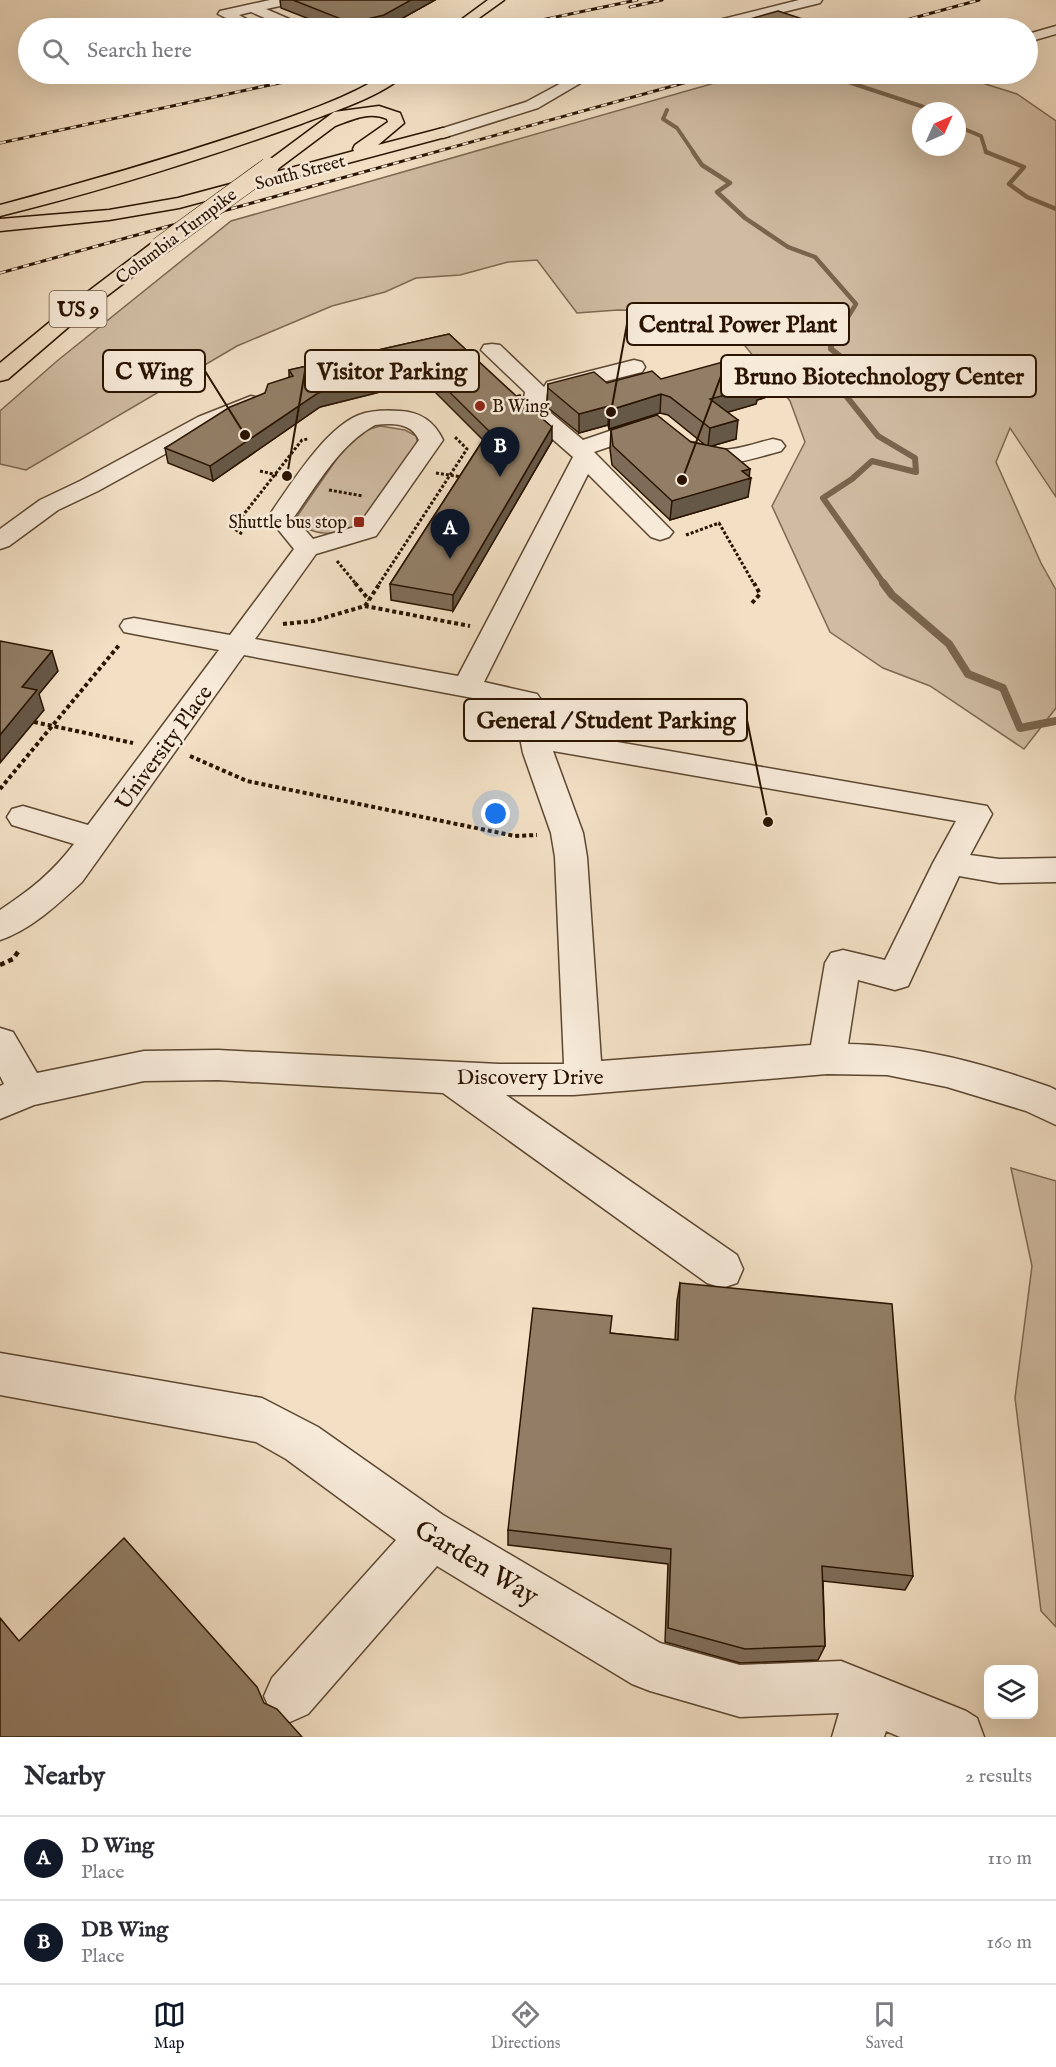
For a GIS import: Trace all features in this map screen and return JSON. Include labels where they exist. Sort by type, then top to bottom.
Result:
[{"type":"main road","points":[[471,18],[497,0]]},
{"type":"main road","points":[[0,211],[217,147],[314,112],[377,84]]},
{"type":"main road","name":"Columbia Turnpike","points":[[0,374],[80,307],[382,84]]},
{"type":"main road","points":[[388,84],[384,95],[393,105],[444,133]]},
{"type":"main road","points":[[327,124],[360,112],[382,111],[412,117]]},
{"type":"main road","points":[[334,163],[392,128],[396,123],[394,116],[382,111]]},
{"type":"main road","name":"South Street","points":[[0,225],[109,215],[201,198],[444,133]]},
{"type":"main road","points":[[217,147],[244,143],[264,144],[279,149],[282,153],[275,162]]},
{"type":"main road","points":[[90,185],[70,197],[71,206],[86,214],[109,215]]},
{"type":"street","points":[[234,18],[225,14],[289,0]]},
{"type":"street","points":[[744,18],[815,0]]},
{"type":"street","points":[[252,8],[275,18]]},
{"type":"street","points":[[1038,35],[1056,30]]},
{"type":"street","name":"South Street","points":[[444,133],[532,105],[570,84]]},
{"type":"street","points":[[492,350],[535,392]]},
{"type":"street","points":[[535,392],[634,367]]},
{"type":"street","points":[[535,392],[533,410],[583,453],[660,532]]},
{"type":"street","points":[[0,541],[49,505],[89,486],[206,422],[258,400]]},
{"type":"street","points":[[385,417],[411,419],[427,430],[431,440],[367,531],[315,546],[281,517],[305,486],[342,436],[364,421],[385,417]]},
{"type":"street","points":[[467,686],[498,631],[583,453],[659,422],[699,454],[723,459],[773,446]]},
{"type":"street","name":"University Place","points":[[0,927],[59,886],[245,635],[315,546]]},
{"type":"street","points":[[134,626],[245,635],[527,702],[535,738],[567,833],[572,857],[583,1078]]},
{"type":"street","points":[[535,738],[976,814],[949,863],[895,976],[843,963],[827,1059]]},
{"type":"street","points":[[23,817],[95,839]]},
{"type":"street","points":[[949,863],[999,871],[1056,870]]},
{"type":"street","points":[[0,1043],[14,1097]]},
{"type":"street","name":"Discovery Drive","points":[[14,1097],[144,1066],[218,1065],[499,1080],[583,1078],[827,1059],[887,1060],[947,1072],[1037,1098],[1056,1109]]},
{"type":"street","points":[[449,1076],[722,1269]]},
{"type":"street","name":"Garden Way","points":[[0,1374],[262,1421],[302,1443],[432,1536],[650,1666],[740,1691],[841,1687],[863,1717],[947,1730],[958,1737]]},
{"type":"street","points":[[290,1696],[432,1536]]},
{"type":"path","points":[[365,606],[467,449],[453,436]]},
{"type":"path","points":[[242,534],[233,528],[302,440],[311,439]]},
{"type":"path","points":[[305,486],[374,498]]},
{"type":"path","points":[[660,532],[667,541],[719,523],[760,594],[752,603]]},
{"type":"path","points":[[315,546],[369,600]]},
{"type":"path","points":[[245,635],[267,625],[313,621],[365,606],[498,631]]},
{"type":"path","points":[[0,789],[134,626]]},
{"type":"path","points":[[34,722],[185,754],[247,781],[515,836],[567,833]]},
{"type":"shaded area","points":[[711,84],[986,84],[1017,94],[1056,121],[1056,497],[1010,428],[996,462],[1041,563],[1056,590],[1056,708],[1024,749],[930,686],[883,668],[830,632],[772,506],[805,442],[790,401],[741,341],[656,311],[618,310],[577,313],[537,260],[508,262],[460,275],[416,278],[385,292],[332,306],[237,346],[26,470],[0,464],[0,411],[57,361],[231,221]]},
{"type":"shaded area","points":[[380,426],[405,430],[416,436],[418,444],[358,525],[342,531],[325,533],[316,532],[302,524],[296,518],[349,441],[363,431]]},
{"type":"shaded area","points":[[1011,1168],[1056,1181],[1056,1627],[1041,1611],[1015,1398],[1032,1266]]},
{"type":"building","points":[[293,0],[411,0],[384,15],[372,18],[338,18]]},
{"type":"building","points":[[778,11],[799,18],[753,18]]},
{"type":"building","points":[[449,334],[516,396],[520,395],[523,402],[552,427],[453,595],[390,584],[489,431],[423,366],[318,393],[210,466],[165,448],[230,407],[265,393],[268,384],[293,376],[289,370]]},
{"type":"building","points":[[741,357],[770,378],[754,382],[759,386],[710,399],[738,420],[710,428],[670,397],[661,394],[610,410],[609,406],[579,414],[548,388],[548,384],[594,372],[607,383],[652,371],[661,379]]},
{"type":"building","points":[[657,415],[691,442],[726,449],[750,469],[742,471],[751,478],[672,501],[613,446],[611,430]]},
{"type":"building","points":[[0,641],[52,651],[22,687],[37,690],[0,735]]},
{"type":"building","points":[[680,1283],[892,1304],[913,1576],[822,1566],[825,1646],[745,1649],[668,1628],[671,1549],[508,1530],[533,1308],[612,1316],[610,1333],[678,1340]]},
{"type":"building","points":[[124,1538],[257,1687],[264,1703],[277,1709],[302,1737],[0,1737],[0,1618],[19,1641]]},
{"type":"waterway","points":[[854,84],[912,103]]},
{"type":"waterway","points":[[667,110],[663,119],[677,128],[694,153]]},
{"type":"waterway","points":[[966,130],[981,136],[986,152]]},
{"type":"waterway","points":[[693,152],[702,165],[730,183],[717,192],[745,218],[788,247],[815,257],[856,304],[848,317],[831,322],[831,349],[855,368],[833,369],[847,397],[878,436],[915,458],[916,472],[872,461],[852,479],[823,498],[884,584]]},
{"type":"waterway","points":[[986,152],[1024,167],[1009,184],[1027,197],[1056,209]]},
{"type":"waterway","points":[[883,583],[892,595],[949,644],[968,674],[1003,688],[1020,728],[1056,721]]},
{"type":"railway","points":[[551,18],[637,0]]},
{"type":"railway","points":[[630,7],[662,0]]},
{"type":"railway","points":[[913,18],[979,0]]},
{"type":"railway","points":[[0,143],[274,84]]},
{"type":"railway","points":[[0,273],[680,84]]},
{"type":"place","name":"B Wing","points":[[480,406]]},
{"type":"place","name":"Central Power Plant","points":[[611,412]]},
{"type":"place","name":"C Wing","points":[[245,435]]},
{"type":"place","name":"Visitor Parking","points":[[287,476]]},
{"type":"place","name":"DB Wing","points":[[500,477]]},
{"type":"place","name":"Bruno Biotechnology Center","points":[[682,480]]},
{"type":"place","name":"Shuttle bus stop","points":[[359,522]]},
{"type":"place","name":"D Wing","points":[[450,559]]},
{"type":"place","name":"General / Student Parking","points":[[768,822]]}]
